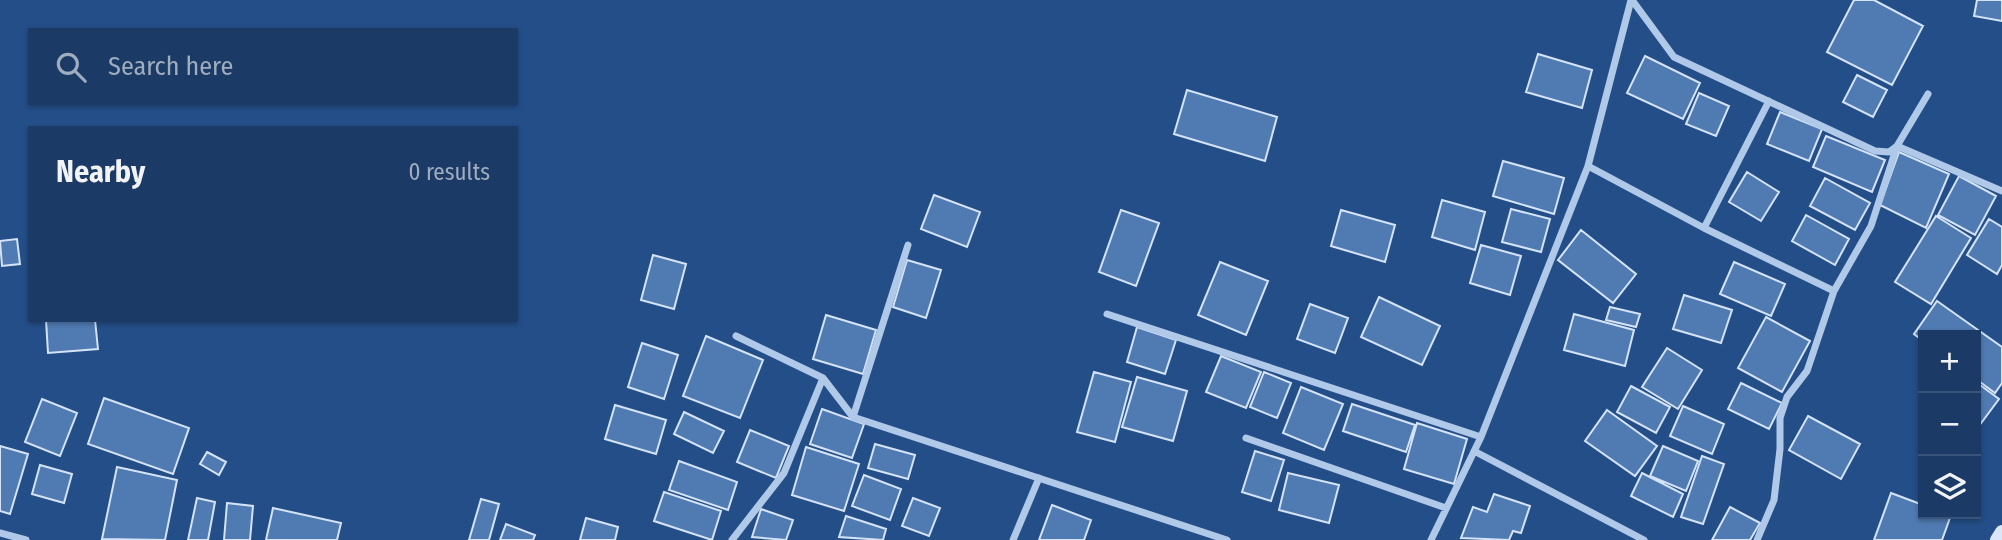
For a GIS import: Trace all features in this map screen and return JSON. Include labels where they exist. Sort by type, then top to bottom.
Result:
[{"type":"street","points":[[1631,0],[1674,57],[1875,151],[1889,152],[1897,146]]},
{"type":"street","points":[[1431,540],[1481,437],[1588,166],[1631,0]]},
{"type":"street","points":[[1757,540],[1774,500],[1780,418],[1787,397],[1807,370],[1834,291],[1871,226],[1897,146],[1928,94]]},
{"type":"street","points":[[1704,228],[1769,102]]},
{"type":"street","points":[[1897,146],[2002,191]]},
{"type":"street","points":[[1588,166],[1704,228],[1834,291]]},
{"type":"street","points":[[853,417],[908,245]]},
{"type":"street","points":[[1107,314],[1481,437]]},
{"type":"street","points":[[736,336],[823,378],[853,417],[1227,540]]},
{"type":"street","points":[[732,540],[784,473],[823,378]]},
{"type":"street","points":[[1246,438],[1446,508]]},
{"type":"street","points":[[1474,451],[1644,540]]},
{"type":"street","points":[[1013,540],[1039,478]]},
{"type":"street","points":[[1997,540],[2002,532]]},
{"type":"street","points":[[0,533],[26,540]]},
{"type":"building","points":[[1854,0],[1874,0],[1923,26],[1892,85],[1827,52]]},
{"type":"building","points":[[1977,0],[2002,0],[2002,21],[1974,16]]},
{"type":"building","points":[[1538,54],[1592,70],[1582,108],[1526,92]]},
{"type":"building","points":[[1645,56],[1700,83],[1683,119],[1627,93]]},
{"type":"building","points":[[1857,75],[1887,90],[1873,117],[1843,102]]},
{"type":"building","points":[[1187,90],[1277,117],[1265,161],[1174,134]]},
{"type":"building","points":[[1699,93],[1729,106],[1716,136],[1686,124]]},
{"type":"building","points":[[1780,112],[1822,129],[1809,161],[1767,144]]},
{"type":"building","points":[[1826,136],[1885,160],[1872,192],[1813,167]]},
{"type":"building","points":[[1899,152],[1949,174],[1926,228],[1880,205]]},
{"type":"building","points":[[1503,161],[1564,178],[1554,214],[1493,196]]},
{"type":"building","points":[[1747,172],[1779,192],[1761,221],[1729,202]]},
{"type":"building","points":[[1959,176],[1996,196],[1975,235],[1938,215]]},
{"type":"building","points":[[1825,178],[1870,203],[1855,230],[1810,206]]},
{"type":"building","points":[[934,195],[980,212],[967,247],[921,229]]},
{"type":"building","points":[[1442,200],[1485,212],[1475,250],[1432,237]]},
{"type":"building","points":[[1511,209],[1550,219],[1541,252],[1502,242]]},
{"type":"building","points":[[1121,210],[1159,223],[1136,286],[1099,272]]},
{"type":"building","points":[[1341,210],[1395,225],[1385,262],[1331,246]]},
{"type":"building","points":[[1806,215],[1849,239],[1835,265],[1792,241]]},
{"type":"building","points":[[1936,216],[1971,238],[1931,304],[1895,282]]},
{"type":"building","points":[[1989,219],[2002,227],[2002,265],[1997,274],[1967,255]]},
{"type":"building","points":[[1581,230],[1636,274],[1613,303],[1558,260]]},
{"type":"building","points":[[17,239],[20,264],[2,266],[0,241]]},
{"type":"building","points":[[1481,245],[1521,256],[1510,295],[1470,283]]},
{"type":"building","points":[[653,255],[686,264],[674,309],[641,300]]},
{"type":"building","points":[[907,260],[941,270],[926,318],[893,307]]},
{"type":"building","points":[[1220,262],[1268,281],[1246,335],[1198,315]]},
{"type":"building","points":[[1734,262],[1785,284],[1771,316],[1720,294]]},
{"type":"building","points":[[1684,295],[1732,310],[1721,343],[1673,329]]},
{"type":"building","points":[[1379,297],[1440,326],[1422,365],[1361,337]]},
{"type":"building","points":[[1937,301],[1978,330],[1918,330],[1918,337],[1914,334]]},
{"type":"building","points":[[1310,304],[1348,318],[1335,353],[1297,339]]},
{"type":"building","points":[[1610,307],[1640,314],[1636,327],[1606,320]]},
{"type":"building","points":[[1574,314],[1634,330],[1625,366],[1564,350]]},
{"type":"building","points":[[826,315],[876,330],[863,374],[813,359]]},
{"type":"building","points":[[1766,317],[1810,341],[1782,392],[1738,368]]},
{"type":"building","points":[[46,322],[95,322],[98,349],[48,353]]},
{"type":"building","points":[[1137,327],[1176,340],[1165,374],[1127,362]]},
{"type":"building","points":[[1981,332],[2002,347],[2002,383],[1995,393],[1981,383]]},
{"type":"building","points":[[706,336],[763,360],[740,418],[683,396]]},
{"type":"building","points":[[642,343],[678,355],[664,399],[628,387]]},
{"type":"building","points":[[1667,348],[1702,370],[1678,409],[1642,387]]},
{"type":"building","points":[[1221,356],[1261,372],[1246,408],[1206,392]]},
{"type":"building","points":[[1094,372],[1131,382],[1115,442],[1077,432]]},
{"type":"building","points":[[1264,372],[1291,383],[1277,418],[1250,407]]},
{"type":"building","points":[[1137,377],[1187,391],[1173,441],[1122,427]]},
{"type":"building","points":[[1741,383],[1782,403],[1769,429],[1728,409]]},
{"type":"building","points":[[1631,386],[1670,407],[1656,433],[1617,412]]},
{"type":"building","points":[[1981,386],[1999,399],[1981,423]]},
{"type":"building","points":[[1301,387],[1343,404],[1324,450],[1283,433]]},
{"type":"building","points":[[104,398],[189,428],[173,474],[88,444]]},
{"type":"building","points":[[42,399],[77,413],[60,456],[25,442]]},
{"type":"building","points":[[1352,404],[1415,425],[1406,452],[1343,431]]},
{"type":"building","points":[[615,405],[666,420],[656,454],[605,439]]},
{"type":"building","points":[[1683,406],[1724,424],[1712,454],[1670,436]]},
{"type":"building","points":[[822,409],[864,424],[852,458],[810,444]]},
{"type":"building","points":[[1607,410],[1657,446],[1635,476],[1585,441]]},
{"type":"building","points":[[684,412],[724,431],[713,453],[674,434]]},
{"type":"building","points":[[1808,416],[1860,444],[1841,479],[1789,450]]},
{"type":"building","points":[[1417,423],[1467,439],[1454,484],[1404,469]]},
{"type":"building","points":[[750,430],[789,446],[776,478],[737,462]]},
{"type":"building","points":[[875,444],[915,455],[908,479],[868,468]]},
{"type":"building","points":[[0,446],[28,454],[10,514],[0,511]]},
{"type":"building","points":[[1663,446],[1698,461],[1686,491],[1650,476]]},
{"type":"building","points":[[806,447],[859,464],[844,511],[792,495]]},
{"type":"building","points":[[1255,451],[1284,460],[1271,501],[1242,492]]},
{"type":"building","points":[[207,452],[226,462],[219,475],[200,464]]},
{"type":"building","points":[[1702,456],[1724,464],[1703,524],[1681,517]]},
{"type":"building","points":[[679,461],[737,482],[728,510],[669,490]]},
{"type":"building","points":[[40,465],[72,474],[64,503],[32,494]]},
{"type":"building","points":[[117,467],[177,480],[165,540],[102,539]]},
{"type":"building","points":[[1288,473],[1339,485],[1329,523],[1279,510]]},
{"type":"building","points":[[1642,473],[1683,494],[1673,517],[1631,496]]},
{"type":"building","points":[[864,475],[901,489],[890,520],[852,506]]},
{"type":"building","points":[[664,492],[721,511],[712,540],[654,521]]},
{"type":"building","points":[[1891,493],[1918,503],[1918,519],[1950,519],[1942,540],[1874,540]]},
{"type":"building","points":[[1494,494],[1530,506],[1521,533],[1513,531],[1509,540],[1461,538],[1473,507],[1487,512]]},
{"type":"building","points":[[197,498],[215,502],[208,540],[188,540]]},
{"type":"building","points":[[913,498],[940,508],[929,536],[902,526]]},
{"type":"building","points":[[481,499],[499,504],[489,540],[469,540]]},
{"type":"building","points":[[227,503],[253,506],[250,540],[224,540]]},
{"type":"building","points":[[1052,505],[1091,520],[1084,540],[1039,540]]},
{"type":"building","points":[[1730,507],[1760,523],[1750,540],[1712,540]]},
{"type":"building","points":[[273,508],[341,523],[337,540],[266,540]]},
{"type":"building","points":[[761,509],[793,520],[786,540],[752,537]]},
{"type":"building","points":[[846,516],[886,529],[883,540],[839,537]]},
{"type":"building","points":[[586,518],[618,527],[615,540],[580,540]]},
{"type":"building","points":[[506,524],[535,535],[533,540],[500,540]]}]
